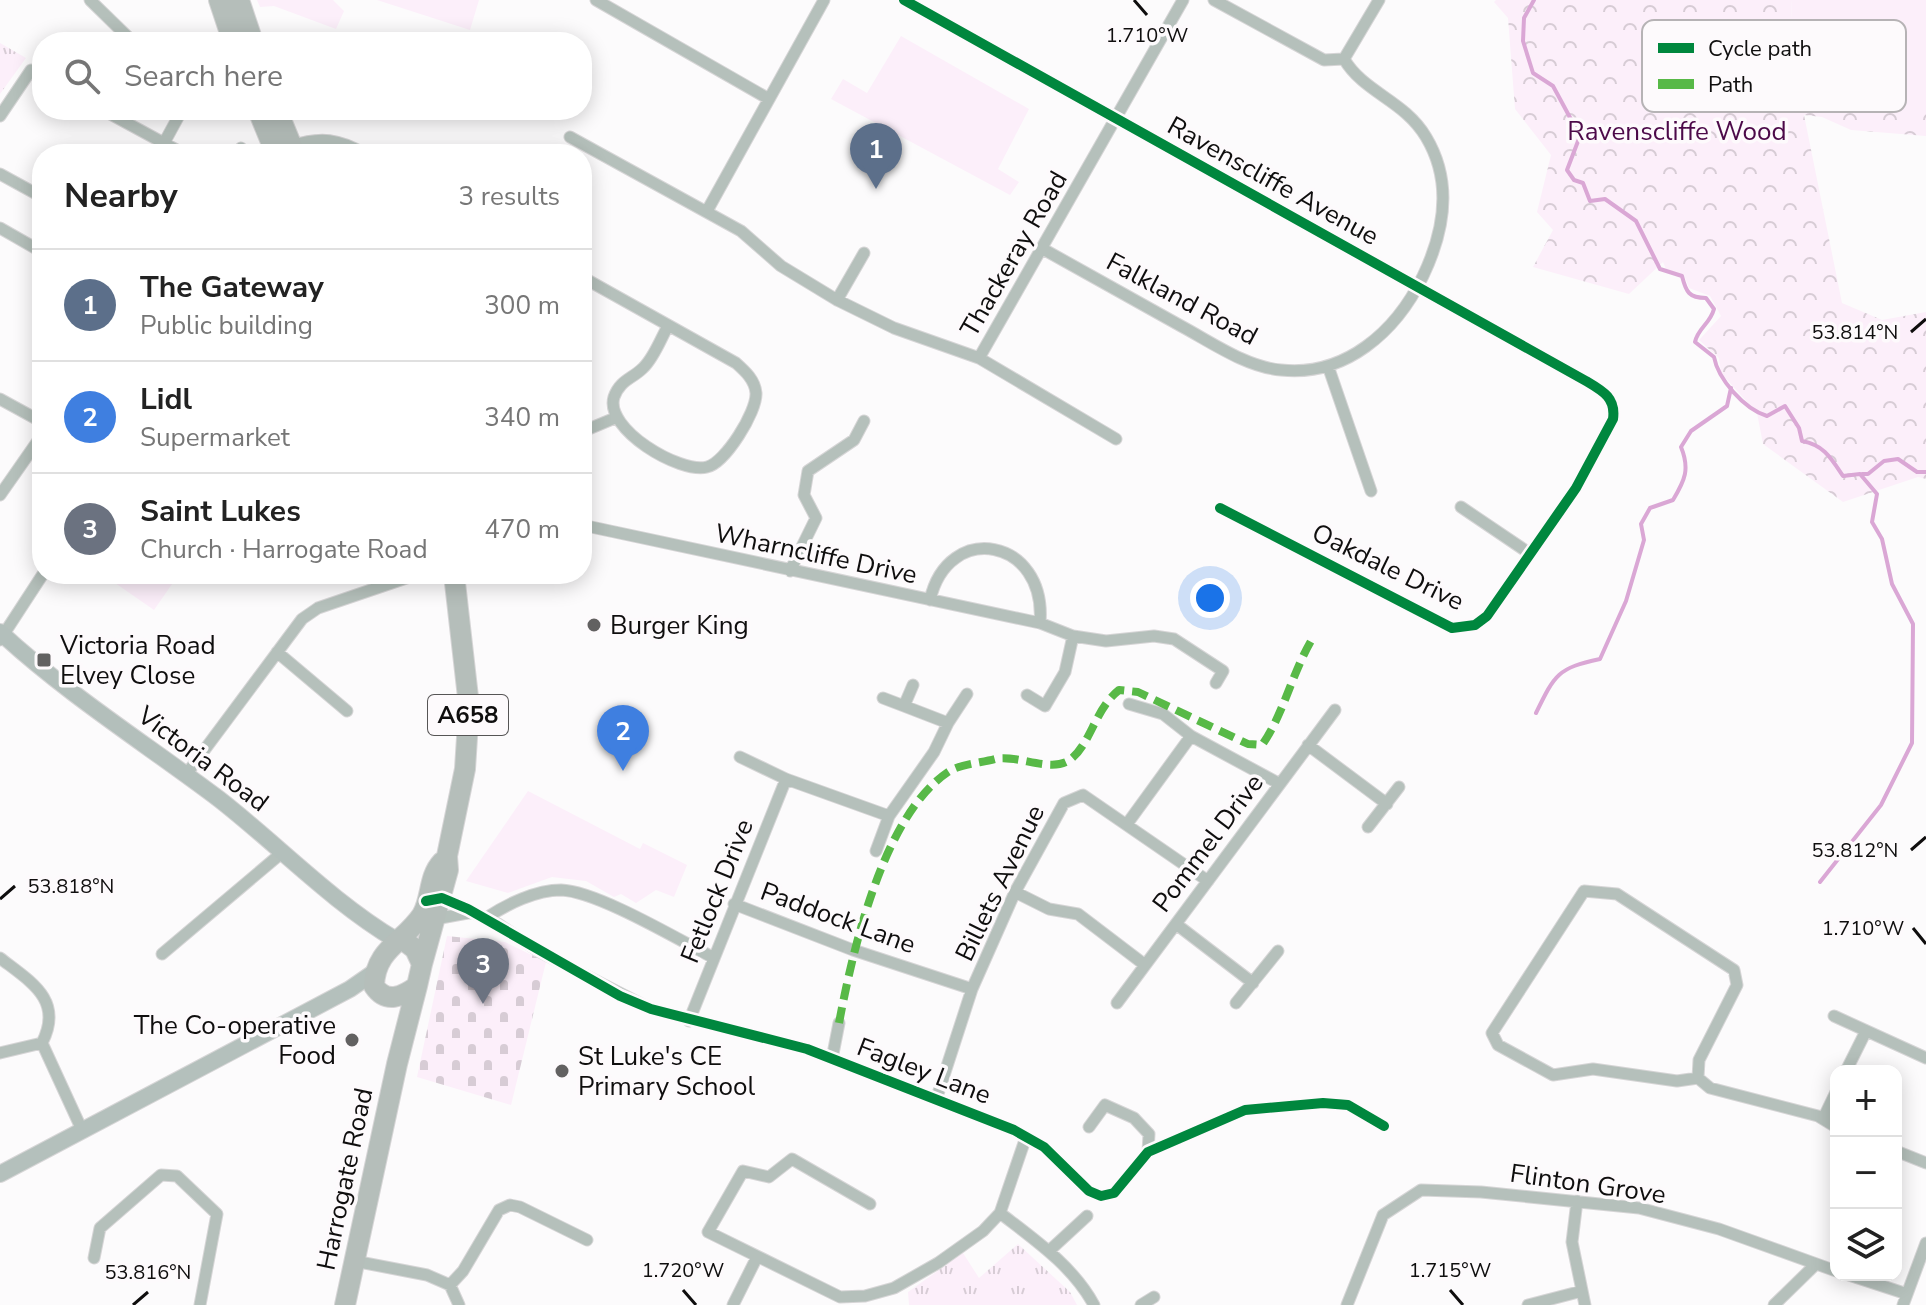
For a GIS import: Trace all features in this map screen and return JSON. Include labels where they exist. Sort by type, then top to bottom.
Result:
[{"type":"highway","points":[[219,0],[230,32]]},
{"type":"highway","points":[[239,0],[250,32]]},
{"type":"highway","points":[[265,120],[283,144]]},
{"type":"highway","points":[[280,120],[286,144]]},
{"type":"highway","name":"A658","points":[[422,964],[434,906],[435,869],[447,856],[465,769],[469,706],[455,584]]},
{"type":"highway","name":"A658","points":[[399,940],[434,906]]},
{"type":"highway","points":[[399,940],[415,949],[422,964],[397,1064],[396,1026],[378,977],[399,940]]},
{"type":"highway","points":[[378,977],[398,998],[417,986]]},
{"type":"highway","name":"Harrogate Road","points":[[345,1305],[397,1064]]},
{"type":"main road","points":[[0,1174],[378,977]]},
{"type":"street","points":[[90,0],[123,32]]},
{"type":"street","points":[[596,0],[769,99]]},
{"type":"street","points":[[707,211],[824,0]]},
{"type":"street","name":"Ravenscliffe Avenue","points":[[904,0],[1604,392],[1614,407]]},
{"type":"street","name":"Thackeray Road","points":[[592,149],[741,231],[781,266],[837,300],[894,328],[979,358],[1183,0]]},
{"type":"street","points":[[1214,0],[1324,60],[1344,59],[1379,0]]},
{"type":"street","name":"Falkland Road","points":[[1043,249],[1243,359],[1280,370],[1342,362],[1376,341],[1417,288],[1435,250],[1444,212],[1441,174],[1426,137],[1397,102],[1355,77],[1344,59]]},
{"type":"street","points":[[0,116],[32,71]]},
{"type":"street","points":[[121,120],[164,143],[177,120]]},
{"type":"street","name":"Thackeray Road","points":[[570,137],[583,144]]},
{"type":"street","points":[[301,144],[311,139],[334,138],[346,144]]},
{"type":"street","points":[[0,174],[32,192]]},
{"type":"street","points":[[0,228],[32,246]]},
{"type":"street","points":[[837,300],[864,253]]},
{"type":"street","points":[[592,283],[736,363],[750,375],[756,393],[753,404],[721,461],[706,468],[682,465],[629,434],[615,418],[613,400],[623,381],[644,367],[668,326]]},
{"type":"street","points":[[979,358],[989,368],[1116,439]]},
{"type":"street","points":[[1328,366],[1371,491]]},
{"type":"street","points":[[0,399],[32,417]]},
{"type":"street","name":"Oakdale Drive","points":[[1220,508],[1452,628],[1475,625],[1487,616],[1576,488],[1613,419],[1614,407]]},
{"type":"street","points":[[592,428],[615,418]]},
{"type":"street","points":[[790,571],[813,530],[816,518],[804,495],[808,471],[854,440],[864,421]]},
{"type":"street","points":[[0,495],[32,449]]},
{"type":"street","points":[[1461,507],[1529,553]]},
{"type":"street","name":"Wharncliffe Drive","points":[[592,527],[1040,623],[1073,636],[1106,641],[1154,636],[1174,639],[1223,671],[1216,683]]},
{"type":"street","points":[[930,600],[933,584],[949,563],[970,551],[1001,551],[1028,569],[1038,585],[1042,602],[1040,623]]},
{"type":"street","points":[[1,636],[36,584]]},
{"type":"street","points":[[185,776],[302,619],[318,608],[389,584]]},
{"type":"street","name":"Victoria Road","points":[[1,636],[284,851],[374,927],[399,940]]},
{"type":"street","points":[[1027,695],[1045,706],[1065,672],[1073,636]]},
{"type":"street","points":[[277,652],[347,711]]},
{"type":"street","points":[[904,706],[913,685]]},
{"type":"street","points":[[876,851],[889,816],[934,752],[967,694]]},
{"type":"street","points":[[883,698],[948,723]]},
{"type":"street","points":[[1129,704],[1163,714],[1191,736],[1280,784]]},
{"type":"street","name":"Pommel Drive","points":[[1117,1003],[1335,710]]},
{"type":"street","points":[[1127,824],[1191,736]]},
{"type":"street","points":[[1308,745],[1387,804]]},
{"type":"street","points":[[740,757],[786,779],[889,816]]},
{"type":"street","name":"Fetlock Drive","points":[[689,1021],[786,779]]},
{"type":"street","points":[[1368,827],[1399,787]]},
{"type":"street","name":"Billets Avenue","points":[[936,1100],[972,989],[1015,892],[1064,803],[1083,795],[1208,881]]},
{"type":"street","points":[[162,954],[284,851]]},
{"type":"street","points":[[486,918],[524,899],[561,890],[600,902],[714,958]]},
{"type":"street","points":[[1698,1078],[1699,1060],[1737,985],[1734,970],[1617,894],[1584,891],[1492,1033],[1498,1045],[1553,1075],[1593,1069],[1677,1081],[1698,1078],[1710,1088],[1830,1123]]},
{"type":"street","points":[[1015,892],[1049,909],[1078,914],[1145,965]]},
{"type":"street","name":"Paddock Lane","points":[[734,904],[853,950],[972,989]]},
{"type":"street","points":[[434,906],[474,912]]},
{"type":"street","name":"Fagley Lane","points":[[434,906],[474,912],[620,996],[689,1021],[807,1049],[1026,1137],[1068,1167],[1089,1191],[1101,1196],[1114,1193],[1148,1152],[1245,1110],[1275,1106],[1348,1105],[1384,1126]]},
{"type":"street","points":[[1176,924],[1253,983]]},
{"type":"street","points":[[374,927],[378,977]]},
{"type":"street","points":[[1236,1003],[1278,951]]},
{"type":"street","points":[[0,958],[38,989],[49,1007],[50,1028],[42,1043],[0,1053]]},
{"type":"street","points":[[1834,1016],[1926,1058]]},
{"type":"street","points":[[832,1059],[839,1023]]},
{"type":"street","points":[[1849,1065],[1866,1031]]},
{"type":"street","points":[[42,1043],[82,1130]]},
{"type":"street","points":[[1823,1119],[1830,1104]]},
{"type":"street","points":[[1089,1127],[1105,1105],[1134,1118],[1149,1134],[1148,1152]]},
{"type":"street","points":[[870,1204],[792,1159],[769,1177],[743,1171],[708,1232],[845,1301],[894,1288],[938,1263],[1000,1213],[1026,1137]]},
{"type":"street","points":[[1902,1153],[1926,1163]]},
{"type":"street","points":[[94,1258],[100,1228],[115,1212],[161,1175],[177,1176],[217,1214],[200,1305]]},
{"type":"street","name":"Flinton Grove","points":[[1347,1305],[1383,1215],[1421,1190],[1639,1208],[1706,1226],[1830,1269]]},
{"type":"street","points":[[1577,1201],[1572,1242],[1585,1305]]},
{"type":"street","points":[[450,1285],[463,1271],[499,1210],[510,1205],[587,1240]]},
{"type":"street","points":[[1000,1213],[1049,1251],[1084,1286],[1094,1305]]},
{"type":"street","points":[[1049,1251],[1087,1216]]},
{"type":"street","points":[[1862,1281],[1905,1300],[1926,1243]]},
{"type":"street","points":[[733,1305],[757,1257]]},
{"type":"street","points":[[354,1261],[427,1275],[450,1285],[459,1305]]},
{"type":"street","points":[[1774,1305],[1816,1264]]},
{"type":"street","points":[[1528,1305],[1582,1291]]},
{"type":"street","points":[[1141,1305],[1154,1297]]},
{"type":"green space","points":[[257,0],[333,0],[344,11],[336,29],[274,6],[260,7]]},
{"type":"green space","points":[[377,0],[479,0],[470,30]]},
{"type":"green space","points":[[1791,0],[1926,0],[1926,131],[1824,112],[1906,112],[1906,20],[1792,20]]},
{"type":"green space","name":"Ravenscliffe Wood","points":[[1791,0],[1792,20],[1642,20],[1642,112],[1906,112],[1906,100],[1926,104],[1926,136],[1851,130],[1822,117],[1804,115],[1842,303],[1882,320],[1926,312],[1926,479],[1918,477],[1843,502],[1763,444],[1757,413],[1721,373],[1719,358],[1699,340],[1721,316],[1710,296],[1689,288],[1684,275],[1666,269],[1663,262],[1629,294],[1533,267],[1553,230],[1537,212],[1551,155],[1515,109],[1508,18],[1494,2]]},
{"type":"green space","points":[[901,36],[1029,109],[998,169],[1019,182],[1010,195],[831,99],[843,79],[867,93]]},
{"type":"green space","points":[[0,43],[26,58],[0,94]]},
{"type":"green space","points":[[116,584],[172,584],[154,610]]},
{"type":"green space","points":[[528,791],[640,849],[643,843],[687,865],[674,897],[656,890],[636,903],[621,894],[614,897],[586,881],[552,877],[508,893],[466,881]]},
{"type":"green space","points":[[447,936],[505,942],[546,962],[511,1105],[417,1077]]},
{"type":"green space","points":[[1018,1244],[1070,1292],[1077,1305],[909,1305],[908,1292],[963,1253],[979,1278]]},
{"type":"waterway","points":[[1534,0],[1524,18],[1523,41],[1533,73],[1553,86],[1580,136],[1567,170],[1574,180],[1583,183],[1590,201],[1605,199],[1636,221],[1660,269],[1682,276],[1689,293],[1706,298],[1714,309],[1695,342],[1714,357],[1716,366],[1733,392],[1750,407],[1767,416],[1785,406],[1799,428],[1802,441],[1821,449],[1843,476],[1860,474],[1877,494],[1872,522],[1882,539],[1892,584],[1913,624],[1912,743],[1881,805],[1820,882]]},
{"type":"waterway","points":[[1536,713],[1559,675],[1575,666],[1600,659],[1626,601],[1644,540],[1641,524],[1650,508],[1673,500],[1685,474],[1681,447],[1691,431],[1727,406],[1731,388]]},
{"type":"waterway","points":[[1862,474],[1868,474],[1884,461],[1898,459],[1917,472],[1926,472]]},
{"type":"marked path","points":[[839,1023],[863,923],[889,851],[925,792],[948,772],[964,765],[1004,758],[1055,765],[1063,763],[1078,752],[1104,707],[1119,690],[1138,692],[1248,744],[1262,745],[1276,721],[1311,641]]},
{"type":"cycle path","points":[[904,0],[1586,381],[1603,392],[1612,406],[1613,419],[1576,488],[1487,616],[1475,625],[1452,628],[1220,508]]},
{"type":"cycle path","points":[[426,901],[442,898],[468,909],[620,996],[651,1009],[807,1049],[1014,1130],[1044,1147],[1089,1191],[1101,1196],[1114,1193],[1148,1152],[1245,1110],[1323,1103],[1348,1105],[1384,1126]]},
{"type":"place","name":"The Gateway","points":[[876,189]]},
{"type":"place","name":"Burger King","points":[[594,625]]},
{"type":"place","name":"Victoria Road Elvey Close","points":[[44,660]]},
{"type":"place","name":"Lidl","points":[[623,771]]},
{"type":"place","name":"Saint Lukes","points":[[483,1004]]},
{"type":"place","name":"The Co-operative Food","points":[[352,1040]]},
{"type":"place","name":"St Luke's CE Primary School","points":[[562,1071]]}]
